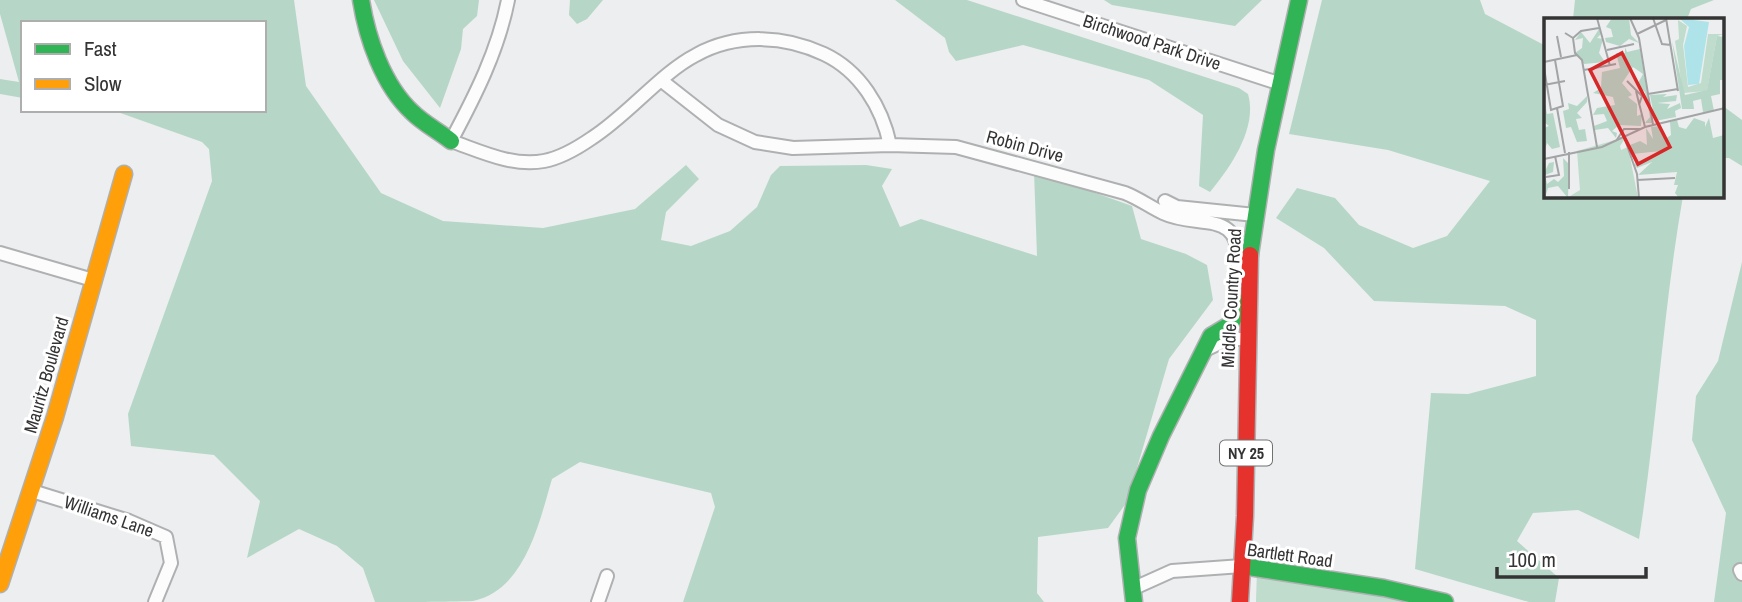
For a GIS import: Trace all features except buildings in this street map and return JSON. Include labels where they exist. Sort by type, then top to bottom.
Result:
[{"type":"street","points":[[362,0],[363,19],[372,40],[386,71],[410,110],[451,141],[504,160],[544,161],[580,146],[613,124],[695,55],[733,41],[774,38],[807,46],[842,62],[869,92],[885,122],[890,145]]},
{"type":"street","points":[[451,141],[478,91],[503,27],[508,0]]},
{"type":"street","name":"Birchwood Park Drive","points":[[1023,0],[1281,84]]},
{"type":"street","name":"Middle Country Road","points":[[1240,602],[1248,300],[1255,215],[1299,0]]},
{"type":"street","name":"Robin Drive","points":[[662,81],[718,125],[755,142],[793,148],[890,145],[956,147],[1148,201],[1193,203],[1207,209],[1255,215]]},
{"type":"street","name":"Mauritz Boulevard","points":[[0,584],[32,491],[124,174]]},
{"type":"street","name":"Robin Drive","points":[[1148,201],[1163,213],[1218,224],[1228,229],[1240,248],[1238,268],[1249,281]]},
{"type":"street","points":[[0,253],[93,280]]},
{"type":"street","points":[[1133,595],[1127,536],[1133,506],[1161,434],[1207,350],[1211,336],[1216,330],[1232,326],[1237,320],[1238,309],[1248,300]]},
{"type":"street","points":[[1207,350],[1228,339],[1248,339]]},
{"type":"street","name":"Williams Lane","points":[[32,491],[157,531],[166,537],[170,557],[155,602]]},
{"type":"street","name":"Bartlett Road","points":[[1133,595],[1172,570],[1242,566],[1397,590],[1445,602]]},
{"type":"street","points":[[598,602],[607,576]]},
{"type":"green space","points":[[0,0],[294,0],[306,86],[381,193],[443,221],[543,228],[635,209],[686,165],[699,179],[666,212],[661,240],[691,246],[730,231],[757,207],[771,175],[780,166],[866,165],[892,169],[882,186],[900,227],[921,219],[1037,256],[1034,171],[1132,206],[1141,239],[1186,254],[1207,265],[1213,300],[1169,359],[1127,502],[1108,528],[1038,537],[1037,593],[1044,602],[683,602],[715,507],[711,493],[580,462],[552,479],[527,552],[505,583],[491,594],[473,601],[375,602],[363,568],[337,546],[299,529],[247,558],[260,501],[214,455],[131,446],[128,414],[212,181],[209,149],[202,142],[118,112],[266,112],[266,21],[21,21],[21,98],[0,94],[0,79],[19,82],[0,14]]},
{"type":"green space","points":[[374,0],[479,0],[477,16],[463,29],[461,49],[440,108],[403,61]]},
{"type":"green space","points":[[570,0],[603,0],[587,19],[577,24],[569,15]]},
{"type":"green space","points":[[895,0],[967,0],[1239,88],[1248,94],[1250,107],[1246,134],[1226,171],[1210,192],[1199,186],[1203,115],[1149,80],[1023,45],[956,61],[949,52],[945,38]]},
{"type":"green space","points":[[1104,0],[1262,0],[1235,26],[1112,5]]},
{"type":"green space","points":[[1322,0],[1480,0],[1485,14],[1544,45],[1544,198],[1683,198],[1639,539],[1578,510],[1533,513],[1517,541],[1559,578],[1555,602],[1529,602],[1415,569],[1431,393],[1468,394],[1536,376],[1536,320],[1505,306],[1374,301],[1324,248],[1276,218],[1297,188],[1335,198],[1359,225],[1413,248],[1447,236],[1490,181],[1388,150],[1289,134]]},
{"type":"green space","points":[[1575,0],[1714,0],[1691,9],[1687,18],[1573,18]]},
{"type":"green space","points":[[1724,107],[1742,120],[1742,166],[1724,158]]},
{"type":"green space","points":[[1742,262],[1742,602],[1714,602],[1726,513],[1692,440],[1696,396],[1718,361]]},
{"type":"green space","points":[[1257,569],[1422,602],[1256,602]]},
{"type":"traffic: fast","points":[[361,0],[372,45],[393,88],[416,116],[451,141]]},
{"type":"traffic: fast","points":[[1250,255],[1266,150],[1299,0]]},
{"type":"traffic: fast","points":[[1134,602],[1127,538],[1138,490],[1161,436],[1211,336],[1231,324],[1238,309],[1248,300]]},
{"type":"traffic: fast","points":[[1242,566],[1384,588],[1445,602]]},
{"type":"traffic: slow","points":[[0,584],[55,417],[124,174]]},
{"type":"traffic: jam","points":[[1240,602],[1245,516],[1250,255]]}]
